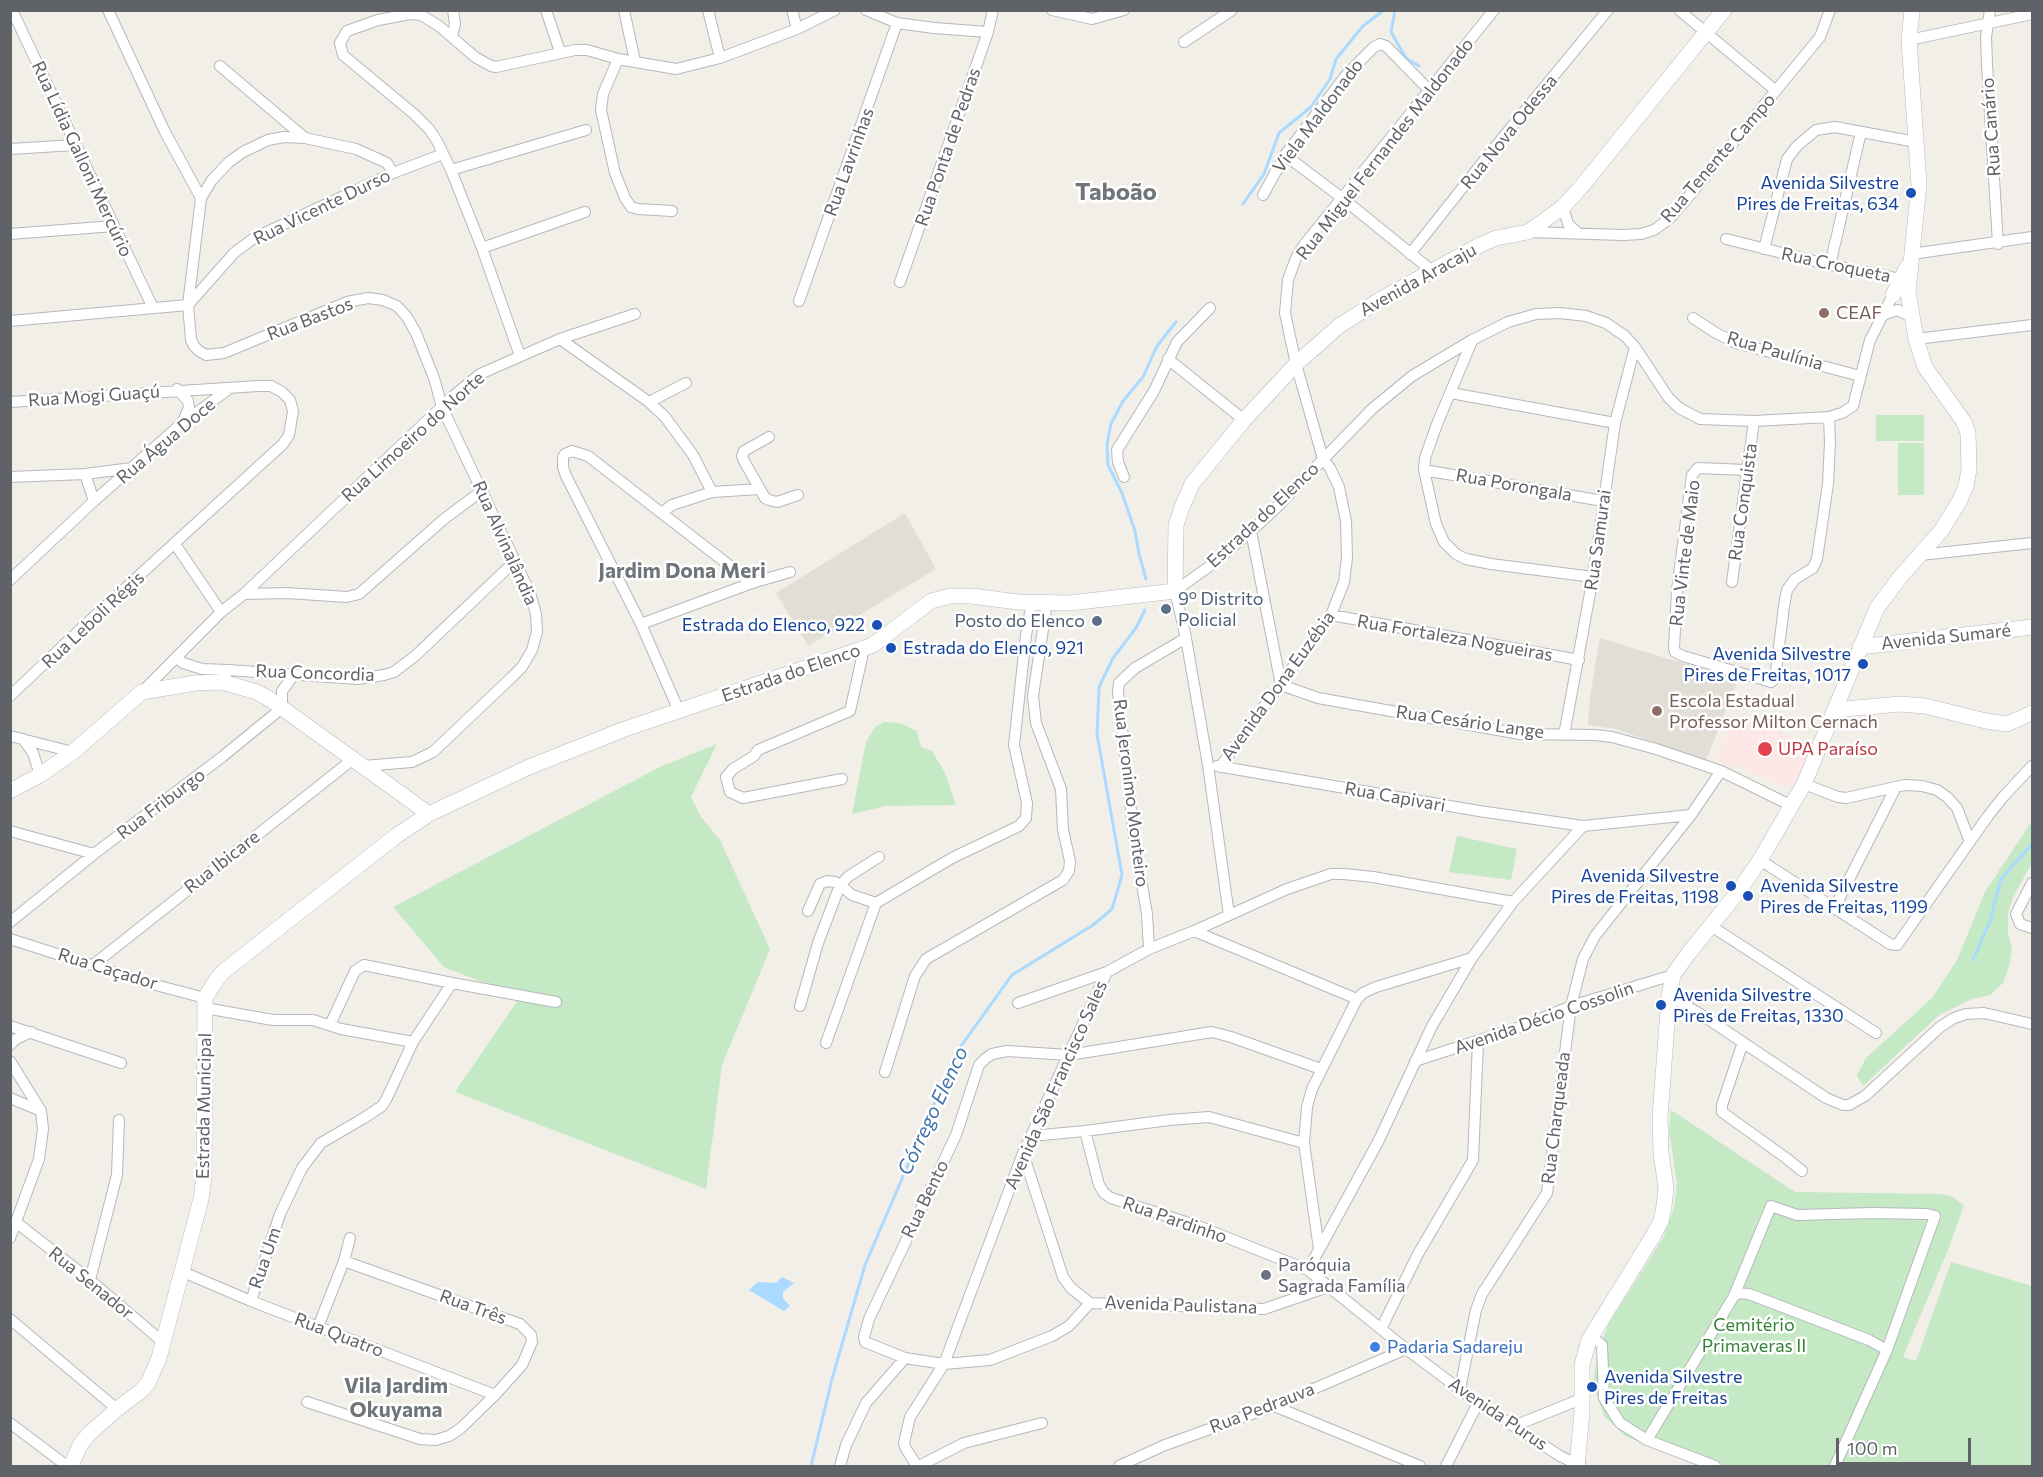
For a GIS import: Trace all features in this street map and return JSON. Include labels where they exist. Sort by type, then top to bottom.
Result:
[{"type":"street","name":"Rua Lídia Galloni Mercúrio","points":[[12,10],[153,308]]},
{"type":"street","points":[[108,10],[165,132],[201,198],[212,180],[229,162],[243,152],[268,140],[284,137],[304,138],[356,149],[387,163],[393,173]]},
{"type":"street","points":[[452,36],[453,10]]},
{"type":"street","points":[[546,10],[560,52]]},
{"type":"street","points":[[624,10],[635,61]]},
{"type":"street","points":[[708,10],[720,58]]},
{"type":"street","points":[[792,10],[797,29]]},
{"type":"street","points":[[520,356],[482,248],[443,154],[429,129],[353,64],[340,50],[340,43],[347,32],[377,15],[421,15],[429,18],[475,57],[491,66],[496,67],[560,52],[587,50],[618,59],[676,69],[720,58],[797,29],[836,10]]},
{"type":"street","points":[[866,10],[897,23],[988,32]]},
{"type":"street","name":"Rua Ponta de Pedras","points":[[900,282],[988,32],[993,10]]},
{"type":"street","points":[[1052,10],[1092,19],[1124,10]]},
{"type":"street","points":[[1184,42],[1232,10]]},
{"type":"street","name":"Rua Miguel Fernandes Maldonado","points":[[1296,364],[1286,313],[1288,280],[1296,258],[1304,245],[1494,10]]},
{"type":"street","name":"Rua Nova Odessa","points":[[1410,254],[1608,10]]},
{"type":"street","points":[[1679,10],[1775,90]]},
{"type":"street","name":"Avenida Aracaju","points":[[1175,591],[1176,525],[1192,484],[1244,420],[1296,364],[1339,326],[1431,270],[1496,238],[1528,232],[1563,207],[1724,10]]},
{"type":"street","name":"Rua Tenente Campo","points":[[1528,232],[1641,234],[1654,230],[1669,219],[1820,37],[1830,10]]},
{"type":"street","points":[[1579,1466],[1582,1365],[1591,1336],[1653,1236],[1661,1221],[1664,1206],[1666,1188],[1661,1153],[1660,1117],[1669,996],[1673,975],[1760,860],[1804,784],[1877,608],[1941,531],[1966,486],[1968,433],[1964,422],[1925,367],[1902,286],[1910,258],[1918,184],[1909,40],[1912,10]]},
{"type":"street","points":[[1909,40],[1989,16],[2032,14]]},
{"type":"street","name":"Rua Canário","points":[[1989,16],[1987,64],[1998,243]]},
{"type":"street","name":"Rua Lavrinhas","points":[[799,301],[897,23]]},
{"type":"street","name":"Viela Maldonado","points":[[1263,195],[1285,155],[1347,74],[1374,47],[1380,44],[1388,48],[1430,91]]},
{"type":"street","points":[[618,59],[603,94],[601,110],[615,173],[631,207],[672,211]]},
{"type":"street","points":[[220,66],[304,138]]},
{"type":"street","name":"Rua Croqueta","points":[[1764,249],[1787,159],[1797,146],[1816,130],[1825,127],[1916,142]]},
{"type":"street","points":[[451,170],[585,130]]},
{"type":"street","points":[[1830,265],[1861,132]]},
{"type":"street","points":[[10,149],[75,145]]},
{"type":"street","name":"Rua Vicente Durso","points":[[188,305],[234,253],[254,238],[393,173],[443,154]]},
{"type":"street","points":[[1285,155],[1431,270]]},
{"type":"street","name":"Rua Bastos","points":[[201,198],[188,305],[191,340],[199,351],[213,355],[224,353],[347,302],[368,298],[383,300],[397,306],[411,325],[425,354],[442,406]]},
{"type":"street","points":[[1563,207],[1568,224],[1578,233]]},
{"type":"street","points":[[482,248],[585,212]]},
{"type":"street","points":[[10,234],[114,226]]},
{"type":"street","points":[[1910,258],[2032,237]]},
{"type":"street","name":"Rua Croqueta","points":[[1726,239],[1902,286]]},
{"type":"street","name":"Estrada do Elenco","points":[[429,814],[529,766],[679,711],[864,649],[873,645],[931,601],[950,596],[1070,603],[1175,591],[1214,563],[1251,531],[1372,409],[1412,376],[1472,340],[1508,322],[1536,314],[1560,313],[1586,316],[1606,323],[1625,336],[1635,347],[1668,397],[1689,414],[1708,421],[1829,417],[1842,413],[1853,406],[1870,340],[1902,286]]},
{"type":"street","points":[[10,321],[188,305]]},
{"type":"street","points":[[1124,477],[1118,462],[1117,450],[1154,391],[1168,359],[1183,334],[1210,308]]},
{"type":"street","points":[[1885,314],[1898,310],[1911,317]]},
{"type":"street","name":"Rua Limoeiro do Norte","points":[[221,612],[244,594],[442,406],[480,374],[560,339],[635,314]]},
{"type":"street","name":"Rua Paulínia","points":[[1693,318],[1737,343],[1860,375]]},
{"type":"street","points":[[1916,339],[2032,325]]},
{"type":"street","points":[[560,339],[649,402],[679,433],[712,492]]},
{"type":"street","points":[[1472,340],[1429,444],[1424,470],[1437,524],[1444,542],[1456,554],[1466,559],[1593,577]]},
{"type":"street","name":"Rua Samurai","points":[[1564,735],[1593,577],[1615,423],[1635,347]]},
{"type":"street","points":[[1168,359],[1244,420]]},
{"type":"street","name":"Avenida Dona Euzébia","points":[[1220,767],[1331,615],[1344,582],[1347,558],[1346,521],[1335,477],[1323,459],[1296,364]]},
{"type":"street","points":[[649,402],[686,383]]},
{"type":"street","name":"Rua Água Doce","points":[[10,580],[181,424],[230,388],[271,386],[282,392],[290,400],[293,411],[289,435],[283,444],[175,544]]},
{"type":"street","name":"Rua Mogi Guaçú","points":[[10,402],[177,389],[230,388]]},
{"type":"street","name":"Rua Mogi Guaçú","points":[[177,389],[185,397],[189,408],[181,424]]},
{"type":"street","points":[[1451,393],[1615,423]]},
{"type":"street","name":"Rua Alvinalândia","points":[[357,763],[412,762],[433,752],[522,667],[537,632],[536,614],[530,593],[442,406]]},
{"type":"street","name":"Rua Vinte de Maio","points":[[1746,470],[1698,468],[1692,475],[1677,590],[1674,648],[1675,652],[1683,656],[1771,682],[1775,679],[1785,596],[1791,584],[1813,568],[1817,559],[1828,484],[1829,417]]},
{"type":"street","name":"Rua Conquista","points":[[1732,582],[1754,421]]},
{"type":"street","points":[[769,437],[747,448],[742,453],[744,461],[765,498],[773,501],[798,495]]},
{"type":"street","points":[[679,711],[641,624],[566,476],[563,457],[567,452],[575,451],[588,456],[752,583]]},
{"type":"street","points":[[10,477],[85,474],[132,468]]},
{"type":"street","name":"Rua Porongala","points":[[1424,470],[1603,501]]},
{"type":"street","points":[[85,474],[94,501]]},
{"type":"street","points":[[662,513],[672,505],[712,492],[760,489]]},
{"type":"street","points":[[244,594],[287,593],[347,597],[359,594],[444,519],[483,490]]},
{"type":"street","points":[[1251,531],[1281,685]]},
{"type":"street","points":[[1920,555],[2032,543]]},
{"type":"street","points":[[10,791],[40,775],[74,752],[142,692],[221,612],[175,544]]},
{"type":"street","name":"Rua Leboli Régis","points":[[10,696],[175,544]]},
{"type":"street","name":"Rua Concordia","points":[[225,676],[358,679],[394,672],[415,656],[515,561]]},
{"type":"street","points":[[641,624],[752,583],[790,572]]},
{"type":"street","points":[[1175,591],[1186,638],[1208,765],[1228,915]]},
{"type":"street","points":[[826,1043],[876,903],[952,858],[1019,826],[1026,818],[1027,803],[1014,745],[1026,634],[1039,602]]},
{"type":"street","points":[[885,1072],[915,976],[926,960],[1063,880],[1069,871],[1070,861],[1063,830],[1061,789],[1036,723],[1033,696],[1039,602]]},
{"type":"street","name":"Rua Fortaleza Nogueiras","points":[[1331,615],[1579,660]]},
{"type":"street","name":"Avenida Sumaré","points":[[1860,646],[2032,627]]},
{"type":"street","name":"Rua Jeronimo Monteiro","points":[[1149,949],[1147,914],[1134,838],[1118,692],[1119,683],[1135,668],[1186,638]]},
{"type":"street","points":[[842,779],[743,798],[730,792],[726,777],[733,769],[754,756],[758,750],[850,711],[864,649]]},
{"type":"street","points":[[177,657],[183,663],[225,676],[257,692],[429,814],[396,836],[237,960],[216,979],[205,1003]]},
{"type":"street","points":[[142,692],[225,676]]},
{"type":"street","points":[[282,708],[282,691],[293,676]]},
{"type":"street","name":"Rua Cesário Lange","points":[[1281,685],[1318,698],[1509,732],[1533,735],[1612,737],[1721,771],[1792,806]]},
{"type":"street","points":[[1834,710],[1900,704],[1925,706],[2007,724],[2032,713]]},
{"type":"street","name":"Rua Friburgo","points":[[10,922],[282,708]]},
{"type":"street","points":[[10,735],[74,752]]},
{"type":"street","points":[[23,739],[33,753],[40,775]]},
{"type":"street","name":"Rua Ibicare","points":[[93,965],[357,763]]},
{"type":"street","name":"Rua Capivari","points":[[1208,765],[1479,811],[1583,826],[1691,815]]},
{"type":"street","points":[[1760,860],[1890,944],[1895,945],[1900,942],[2003,797],[2032,766]]},
{"type":"street","name":"Rua Charqueada","points":[[1460,1389],[1476,1310],[1482,1294],[1547,1193],[1571,1006],[1582,959],[1588,947],[1691,815],[1721,771]]},
{"type":"street","points":[[1804,784],[1846,798],[1896,787],[1922,786],[1937,790],[1957,808],[1970,842]]},
{"type":"street","points":[[1835,907],[1896,787]]},
{"type":"street","points":[[1308,1270],[1379,1140],[1415,1061],[1453,988],[1513,902],[1583,826]]},
{"type":"street","points":[[10,831],[94,854]]},
{"type":"street","points":[[800,1006],[818,943],[840,885],[849,876],[879,857]]},
{"type":"street","name":"Avenida São Francisco Sales","points":[[918,1467],[906,1449],[906,1434],[910,1417],[944,1364],[1023,1153],[1107,972],[1149,949],[1287,889],[1337,874],[1373,877],[1513,902]]},
{"type":"street","points":[[808,911],[820,884],[827,881],[835,882],[852,895],[876,903]]},
{"type":"street","points":[[2032,883],[2016,914],[2020,924],[2032,928]]},
{"type":"street","points":[[1711,926],[1876,1033]]},
{"type":"street","points":[[1194,931],[1357,999]]},
{"type":"street","name":"Rua Caçador","points":[[10,939],[205,1003],[273,1020],[313,1020],[413,1042]]},
{"type":"street","points":[[1319,1249],[1304,1143],[1306,1107],[1312,1089],[1357,999],[1376,987],[1472,958]]},
{"type":"street","points":[[330,1025],[355,971],[364,964],[556,1002]]},
{"type":"street","points":[[1018,1003],[1107,972]]},
{"type":"street","name":"Avenida Décio Cossolin","points":[[1415,1061],[1478,1042],[1571,1006],[1673,975]]},
{"type":"street","name":"Rua Um","points":[[251,1301],[280,1215],[302,1168],[321,1143],[373,1112],[386,1100],[413,1042],[452,983]]},
{"type":"street","points":[[1669,996],[1826,1098],[1843,1105],[1850,1105],[1865,1096],[1940,1027],[1954,1018],[1984,1012],[2032,1024]]},
{"type":"street","name":"Estrada Municipal","points":[[69,1467],[80,1446],[117,1409],[148,1383],[164,1343],[201,1199],[204,1176],[205,1003]]},
{"type":"street","points":[[10,1026],[121,1063]]},
{"type":"street","points":[[10,1045],[16,1039],[32,1032]]},
{"type":"street","points":[[1069,1055],[1212,1032],[1231,1036],[1321,1070]]},
{"type":"street","points":[[1382,1329],[1418,1254],[1473,1160],[1478,1042]]},
{"type":"street","points":[[1743,1042],[1722,1105],[1722,1113],[1802,1171]]},
{"type":"street","name":"Rua Bento","points":[[1069,1055],[1006,1051],[992,1054],[979,1065],[956,1134],[873,1308],[864,1337],[865,1342],[905,1358],[944,1364],[990,1360],[1043,1340],[1069,1326],[1090,1303]]},
{"type":"street","points":[[10,1060],[14,1075],[41,1111],[43,1129],[39,1159],[10,1238]]},
{"type":"street","points":[[10,1098],[41,1111]]},
{"type":"street","points":[[1031,1136],[1209,1117],[1304,1143]]},
{"type":"street","points":[[90,1280],[117,1175],[119,1120]]},
{"type":"street","name":"Rua Pardinho","points":[[1085,1131],[1099,1185],[1111,1198],[1198,1226],[1308,1270]]},
{"type":"street","name":"Avenida Paulistana","points":[[1023,1153],[1063,1277],[1071,1288],[1090,1303],[1263,1309],[1328,1287]]},
{"type":"street","points":[[1647,1440],[1734,1296],[1771,1206],[1797,1215],[1872,1213],[1935,1216],[1887,1350],[1835,1467]]},
{"type":"street","name":"Rua Senador","points":[[17,1222],[164,1343]]},
{"type":"street","points":[[318,1327],[344,1261],[350,1238]]},
{"type":"street","name":"Rua Três","points":[[307,1402],[420,1439],[436,1440],[449,1436],[461,1428],[495,1395],[522,1365],[532,1342],[531,1335],[520,1324],[344,1261]]},
{"type":"street","name":"Avenida Purus","points":[[1308,1270],[1406,1349],[1478,1403],[1579,1466]]},
{"type":"street","name":"Rua Quatro","points":[[183,1272],[251,1301],[495,1395]]},
{"type":"street","points":[[1734,1296],[1739,1293],[1749,1294],[1869,1340],[1887,1350]]},
{"type":"street","points":[[10,1319],[117,1409]]},
{"type":"street","points":[[1591,1336],[1602,1345],[1604,1398],[1620,1423],[1647,1440],[1715,1467]]},
{"type":"street","name":"Rua Pedrauva","points":[[1119,1467],[1165,1445],[1274,1406],[1406,1349]]},
{"type":"street","points":[[840,1467],[846,1444],[866,1403],[905,1358]]},
{"type":"street","points":[[1514,1426],[1581,1399]]},
{"type":"street","points":[[1446,1467],[1478,1403]]},
{"type":"street","points":[[1274,1406],[1420,1467]]},
{"type":"street","points":[[10,1423],[69,1467]]},
{"type":"street","points":[[918,1467],[964,1443],[1042,1423]]},
{"type":"shaded area","points":[[905,513],[936,569],[808,646],[776,593]]},
{"type":"shaded area","name":"Escola Estadual Professor Milton Cernach","points":[[1600,638],[1739,677],[1706,761],[1616,729],[1588,725],[1590,697]]},
{"type":"shaded area","name":"UPA Paraíso","points":[[1734,713],[1813,746],[1799,791],[1723,762],[1717,754]]},
{"type":"green space","points":[[1876,415],[1924,415],[1924,441],[1876,441]]},
{"type":"green space","points":[[1898,443],[1924,443],[1924,495],[1898,495]]},
{"type":"green space","points":[[884,722],[900,723],[917,731],[921,747],[932,751],[945,773],[956,805],[885,806],[852,814],[866,742],[875,727]]},
{"type":"green space","points":[[717,744],[691,797],[701,817],[720,840],[770,949],[722,1065],[706,1189],[455,1092],[520,997],[444,967],[393,907],[662,766]]},
{"type":"green space","points":[[2032,821],[2032,863],[2013,897],[2008,913],[2008,933],[2012,949],[2003,983],[1990,995],[1972,999],[1939,1015],[1863,1086],[1857,1075],[1866,1058],[1932,998],[1957,960],[1985,892]]},
{"type":"green space","points":[[1457,836],[1517,849],[1511,880],[1449,872]]},
{"type":"green space","name":"Cemitério Primaveras II","points":[[1671,1110],[1795,1192],[1938,1194],[1951,1196],[1964,1205],[1948,1250],[1903,1357],[1916,1361],[1951,1262],[2032,1286],[2032,1466],[1702,1466],[1625,1436],[1604,1416],[1593,1384],[1598,1352],[1608,1325],[1663,1238],[1674,1208],[1677,1183],[1669,1130]]},
{"type":"water","points":[[782,1277],[794,1283],[783,1292],[783,1298],[790,1306],[784,1311],[749,1290],[758,1282],[776,1283]]},
{"type":"waterway","points":[[1243,204],[1264,174],[1279,133],[1311,107],[1330,79],[1336,59],[1363,26],[1384,10]]},
{"type":"waterway","points":[[1395,10],[1391,32],[1406,58],[1419,66]]},
{"type":"waterway","points":[[1146,579],[1135,531],[1122,493],[1108,465],[1107,444],[1111,424],[1123,401],[1143,377],[1157,346],[1176,322]]},
{"type":"waterway","name":"Córrego Elenco","points":[[811,1466],[832,1379],[865,1265],[956,1053],[1012,975],[1093,925],[1112,909],[1122,875],[1097,734],[1099,687],[1113,658],[1136,628],[1145,610]]},
{"type":"waterway","points":[[1973,960],[1990,921],[2001,879],[2032,844]]},
{"type":"place","name":"Avenida Silvestre Pires de Freitas, 634","points":[[1911,193]]},
{"type":"place","name":"CEAF","points":[[1824,313]]},
{"type":"place","name":"9º Distrito Policial","points":[[1166,609]]},
{"type":"place","name":"Posto do Elenco","points":[[1097,621]]},
{"type":"place","name":"Estrada do Elenco, 922","points":[[877,625]]},
{"type":"place","name":"Estrada do Elenco, 921","points":[[891,648]]},
{"type":"place","name":"Avenida Silvestre Pires de Freitas, 1017","points":[[1863,664]]},
{"type":"place","name":"Escola Estadual Professor Milton Cernach","points":[[1657,711]]},
{"type":"place","name":"UPA Paraíso","points":[[1765,749]]},
{"type":"place","name":"Avenida Silvestre Pires de Freitas, 1198","points":[[1731,886]]},
{"type":"place","name":"Avenida Silvestre Pires de Freitas, 1199","points":[[1748,896]]},
{"type":"place","name":"Avenida Silvestre Pires de Freitas, 1330","points":[[1661,1005]]},
{"type":"place","name":"Paróquia Sagrada Família","points":[[1266,1275]]},
{"type":"place","name":"Padaria Sadareju","points":[[1375,1347]]},
{"type":"place","name":"Avenida Silvestre Pires de Freitas","points":[[1592,1387]]},
{"type":"district","name":"Taboão","points":[[1116,192]]},
{"type":"district","name":"Jardim Dona Meri","points":[[682,571]]},
{"type":"district","name":"Vila Jardim Okuyama","points":[[396,1398]]}]
